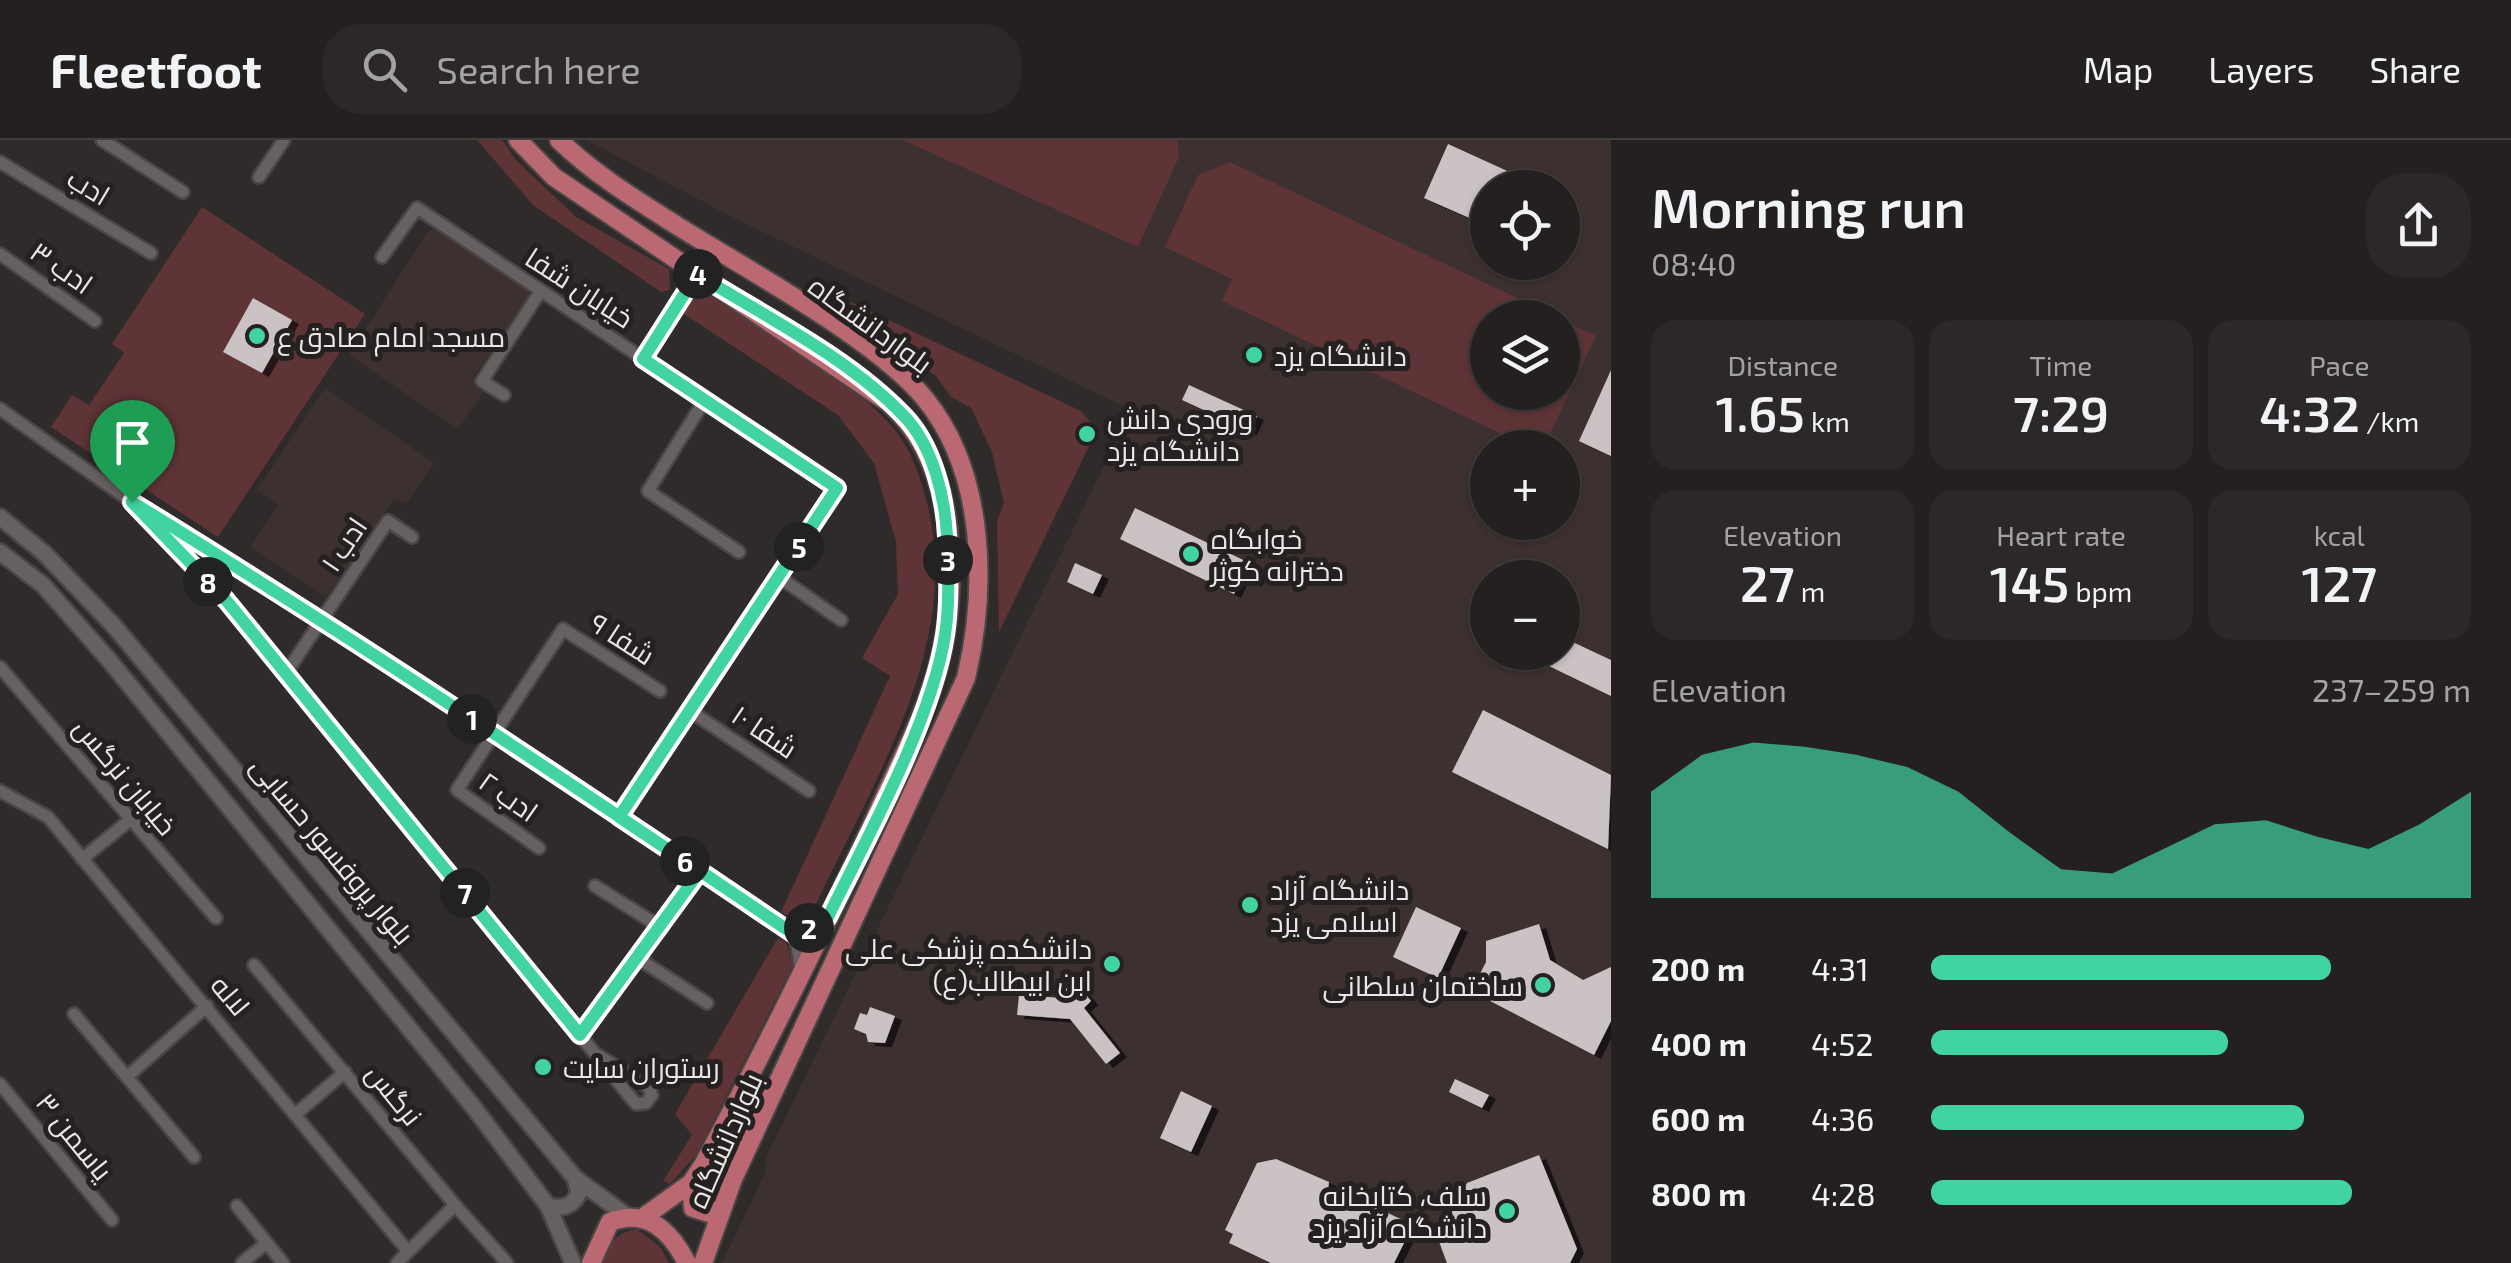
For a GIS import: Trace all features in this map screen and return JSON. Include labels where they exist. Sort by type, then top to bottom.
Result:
[{"type":"main road","name":"بلواردانشگاه","points":[[518,140],[554,177],[844,368],[907,418],[928,457],[946,511],[949,591],[938,670],[828,917],[691,1183],[636,1216],[610,1222],[591,1263]]},
{"type":"main road","name":"بلواردانشگاه","points":[[559,140],[613,185],[867,348],[924,398],[956,456],[974,535],[980,595],[966,678],[723,1207],[702,1263]]},
{"type":"main road","name":"بلوار پروفسور حسابی","points":[[0,517],[44,552],[114,626],[575,1178],[636,1216]]},
{"type":"main road","name":"بلوار پروفسور حسابی","points":[[0,552],[43,585],[109,660],[475,1109],[548,1206],[573,1263]]},
{"type":"main road","points":[[548,1206],[572,1204],[579,1193],[575,1178]]},
{"type":"main road","points":[[691,1183],[693,1208],[712,1214],[723,1207]]},
{"type":"main road","points":[[636,1216],[663,1229],[688,1263]]},
{"type":"street","points":[[102,140],[183,192]]},
{"type":"street","points":[[259,178],[284,140]]},
{"type":"street","name":"ادب","points":[[0,162],[151,254]]},
{"type":"street","name":"خیابان شفا","points":[[382,257],[417,208],[837,488],[619,817]]},
{"type":"street","name":"ادب ۳","points":[[0,254],[96,321]]},
{"type":"street","points":[[643,359],[697,274]]},
{"type":"street","points":[[504,395],[482,380],[540,292]]},
{"type":"street","points":[[704,401],[648,491],[739,552]]},
{"type":"street","points":[[0,409],[132,502],[323,618],[795,935],[803,960],[800,976]]},
{"type":"street","points":[[132,502],[226,600],[636,1104],[646,1103],[651,1092],[596,1054]]},
{"type":"street","name":"ادب ۱","points":[[323,618],[388,522],[412,537]]},
{"type":"street","points":[[779,577],[841,620]]},
{"type":"street","points":[[286,673],[323,618]]},
{"type":"street","name":"شفا ۹","points":[[494,733],[563,629],[660,691]]},
{"type":"street","name":"خیابان نرگس","points":[[0,667],[216,918]]},
{"type":"street","name":"شفا ۱۰","points":[[692,712],[810,791]]},
{"type":"street","name":"ادب ۲","points":[[494,733],[456,790],[540,848]]},
{"type":"street","name":"لاله","points":[[0,791],[48,817],[407,1250]]},
{"type":"street","points":[[82,859],[130,820]]},
{"type":"street","points":[[580,1035],[639,960],[700,871]]},
{"type":"street","points":[[596,886],[662,928]]},
{"type":"street","points":[[795,935],[828,917]]},
{"type":"street","points":[[639,960],[707,1002]]},
{"type":"street","name":"نرگس","points":[[254,965],[454,1205],[508,1263]]},
{"type":"street","points":[[128,1076],[207,1006]]},
{"type":"street","points":[[74,1014],[194,1157]]},
{"type":"street","points":[[297,1114],[345,1072]]},
{"type":"street","name":"یاسمن ۳","points":[[0,1084],[112,1220]]},
{"type":"street","points":[[397,1263],[454,1205]]},
{"type":"street","points":[[236,1206],[283,1263]]},
{"type":"street","points":[[242,1263],[266,1243]]},
{"type":"shaded area","points":[[477,140],[502,140],[516,160],[576,217],[669,269],[670,290],[661,292],[533,205]]},
{"type":"shaded area","name":"دانشگاه آزاد اسلامی یزد","points":[[587,140],[1611,140],[1611,1263],[722,1263],[766,1171],[766,1157],[1131,411],[1235,460],[730,216]]},
{"type":"shaded area","points":[[903,140],[1177,140],[1179,157],[1138,247]]},
{"type":"shaded area","points":[[1230,162],[1470,276],[1470,280],[1479,280],[1521,300],[1470,300],[1470,410],[1561,410],[1552,430],[1493,430],[1222,301],[1232,279],[1165,247],[1198,175]]},
{"type":"shaded area","points":[[202,207],[365,314],[218,537],[51,427],[72,395],[89,405],[124,353],[112,344]]},
{"type":"shaded area","points":[[436,229],[526,286],[530,296],[473,377],[486,388],[458,429],[349,355],[428,231]]},
{"type":"shaded area","points":[[705,291],[831,374],[895,430],[921,481],[935,552],[933,604],[924,655],[908,706],[818,900],[800,923],[781,912],[890,676],[862,658],[898,594],[896,542],[874,463],[838,415],[678,310]]},
{"type":"shaded area","points":[[851,302],[1081,411],[1092,424],[1093,438],[999,632],[997,521],[1004,503],[992,452],[971,408],[951,397],[936,376],[846,309]]},
{"type":"shaded area","points":[[1580,328],[1596,336],[1580,370]]},
{"type":"shaded area","points":[[325,388],[434,463],[406,504],[394,498],[326,597],[250,547],[278,505],[257,490]]},
{"type":"shaded area","points":[[778,938],[786,942],[793,966],[696,1155],[670,1184],[663,1181],[692,1135],[675,1114]]},
{"type":"shaded area","points":[[637,1229],[661,1248],[669,1263],[603,1263],[614,1240]]},
{"type":"building","points":[[1448,144],[1505,170],[1470,170],[1470,218],[1424,198]]},
{"type":"building","name":"مسجد امام صادق ع","points":[[253,298],[292,320],[262,373],[223,352]]},
{"type":"building","points":[[1611,370],[1611,456],[1580,439]]},
{"type":"building","points":[[1189,385],[1257,416],[1250,431],[1182,400]]},
{"type":"building","name":"خوابگاه دخترانه کوثر","points":[[1135,508],[1262,569],[1255,583],[1242,577],[1234,594],[1120,539]]},
{"type":"building","points":[[1075,563],[1102,575],[1093,594],[1067,582]]},
{"type":"building","points":[[1580,645],[1611,660],[1611,696],[1557,670],[1580,670]]},
{"type":"building","points":[[1483,710],[1611,775],[1608,849],[1452,772]]},
{"type":"building","points":[[1416,907],[1461,928],[1438,978],[1393,957]]},
{"type":"building","name":"ساختمان سلطانی","points":[[1539,924],[1550,960],[1583,980],[1611,967],[1611,1021],[1594,1055],[1471,991],[1486,962],[1486,941]]},
{"type":"building","points":[[1063,988],[1082,990],[1091,1001],[1084,1008],[1120,1053],[1106,1064],[1070,1019],[1017,1015],[1019,995],[1062,998]]},
{"type":"building","points":[[870,1007],[895,1016],[885,1043],[868,1042],[866,1034],[854,1029],[860,1013],[867,1015]]},
{"type":"building","points":[[1455,1079],[1489,1095],[1482,1108],[1449,1092]]},
{"type":"building","points":[[1181,1091],[1212,1106],[1191,1152],[1160,1138]]},
{"type":"building","name":"سلف، کتابخانه دانشگاه آزاد یزد","points":[[1539,1155],[1577,1249],[1570,1263],[1447,1263],[1438,1239],[1467,1183]]},
{"type":"building","points":[[1276,1159],[1329,1182],[1328,1190],[1358,1209],[1367,1203],[1413,1225],[1394,1263],[1271,1263],[1229,1243],[1233,1234],[1225,1230],[1257,1163]]},
{"type":"place","name":"مسجد امام صادق ع","points":[[257,336]]},
{"type":"place","name":"دانشگاه یزد","points":[[1254,355]]},
{"type":"place","name":"ورودی دانش دانشگاه یزد","points":[[1087,434]]},
{"type":"place","name":"خوابگاه دخترانه کوثر","points":[[1191,554]]},
{"type":"place","name":"دانشگاه آزاد اسلامی یزد","points":[[1250,905]]},
{"type":"place","name":"دانشکده پزشکی علی ابن ابیطالب(ع)","points":[[1112,964]]},
{"type":"place","name":"ساختمان سلطانی","points":[[1543,985]]},
{"type":"place","name":"رستوران سایت","points":[[543,1067]]},
{"type":"place","name":"سلف، کتابخانه دانشگاه آزاد یزد","points":[[1507,1211]]},
{"type":"route","points":[[132,502],[226,600],[580,1035],[639,960],[700,871],[619,817],[726,661],[837,488],[643,359],[697,274],[844,368],[907,418],[921,440],[946,511],[949,591],[945,635],[924,708],[828,917],[795,935],[700,871],[619,817],[323,618],[132,502]]}]
